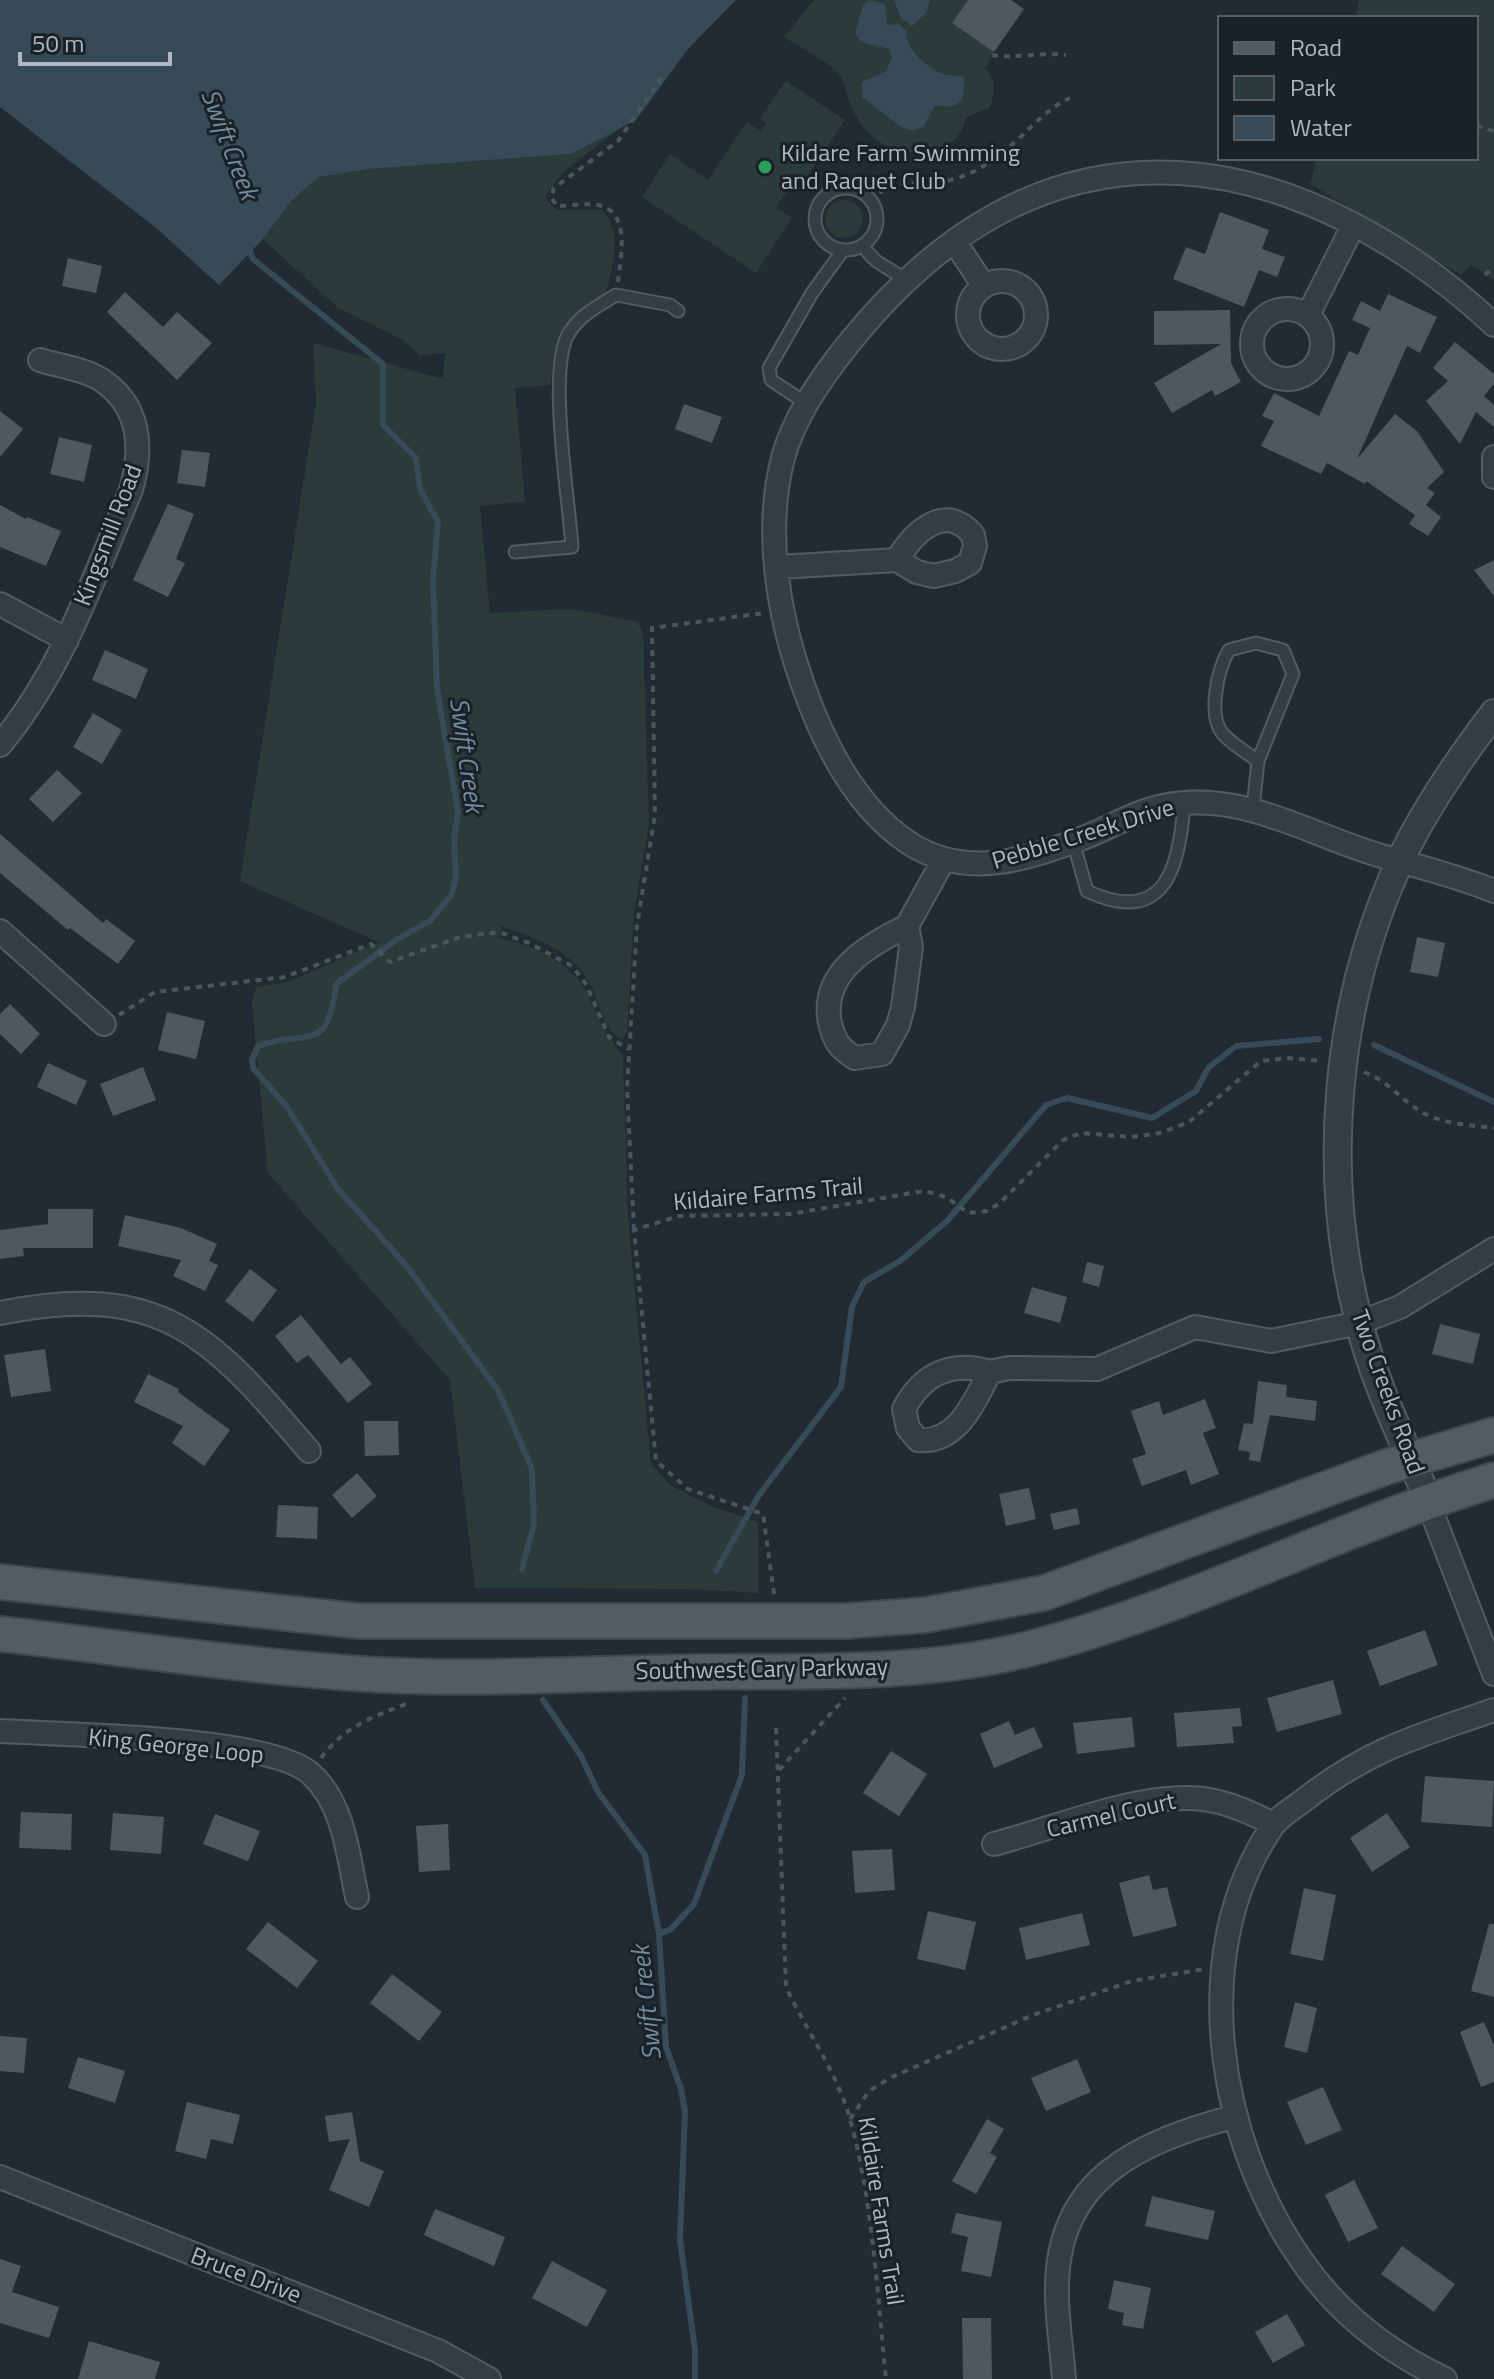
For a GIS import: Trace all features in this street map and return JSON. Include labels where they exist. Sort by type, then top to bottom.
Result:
[{"type":"main road","name":"Southwest Cary Parkway","points":[[0,1634],[202,1659],[384,1675],[852,1671],[976,1660],[1039,1646],[1143,1613],[1420,1482],[1494,1435]]},
{"type":"main road","name":"Southwest Cary Parkway","points":[[0,1582],[358,1621],[846,1621],[925,1615],[1044,1593],[1420,1482],[1494,1480]]},
{"type":"street","name":"Pebble Creek Drive","points":[[1494,325],[1453,289],[1353,226],[1286,196],[1209,175],[1150,172],[1103,177],[1053,190],[1000,212],[954,241],[905,279],[836,359],[807,404],[785,452],[774,507],[782,610],[807,697],[823,735],[858,792],[907,842],[943,861],[978,867],[1073,841],[1121,819],[1161,806],[1206,800],[1253,808],[1377,854],[1401,859],[1494,891]]},
{"type":"street","points":[[1308,315],[1353,226]]},
{"type":"street","points":[[954,241],[984,286]]},
{"type":"street","name":"Kingsmill Road","points":[[0,745],[29,710],[67,640],[131,490],[139,460],[138,436],[129,409],[99,378],[40,360]]},
{"type":"street","points":[[1494,457],[1494,477]]},
{"type":"street","points":[[778,567],[897,560]]},
{"type":"street","points":[[0,604],[67,640]]},
{"type":"street","name":"Two Creeks Road","points":[[1420,1482],[1359,1323],[1342,1223],[1339,1106],[1360,978],[1380,910],[1401,859],[1444,784],[1494,713]]},
{"type":"street","points":[[907,926],[879,940],[851,962],[839,974],[833,988],[829,1004],[833,1035],[840,1049],[855,1058],[882,1054],[898,1025],[910,974],[907,926],[943,861]]},
{"type":"street","points":[[0,931],[104,1024]]},
{"type":"street","points":[[990,1372],[1009,1368],[1097,1369],[1195,1327],[1271,1341],[1359,1323],[1400,1307],[1494,1249]]},
{"type":"street","points":[[0,1313],[81,1302],[120,1305],[153,1315],[202,1339],[223,1355],[309,1451]]},
{"type":"street","points":[[1420,1482],[1494,1674]]},
{"type":"street","points":[[1445,2379],[1381,2344],[1322,2286],[1302,2260],[1268,2201],[1236,2116],[1227,2069],[1223,1968],[1235,1903],[1273,1824],[1367,1755],[1494,1710]]},
{"type":"street","name":"King George Loop","points":[[0,1731],[239,1747],[288,1760],[309,1772],[334,1805],[357,1897]]},
{"type":"street","name":"Carmel Court","points":[[994,1844],[1133,1805],[1186,1797],[1232,1806],[1273,1824]]},
{"type":"street","points":[[1064,2379],[1056,2291],[1065,2232],[1079,2204],[1104,2174],[1133,2153],[1180,2131],[1236,2116]]},
{"type":"street","name":"Bruce Drive","points":[[0,2177],[438,2351],[489,2379]]},
{"type":"lane","points":[[842,189],[862,193],[870,200],[875,209],[875,230],[862,246],[843,250],[833,248],[819,234],[815,225],[818,205],[824,197],[842,189]]},
{"type":"lane","points":[[862,246],[876,261],[905,279]]},
{"type":"lane","points":[[807,404],[771,380],[769,368],[812,293],[843,250]]},
{"type":"lane","points":[[515,552],[572,547],[559,384],[560,357],[567,335],[581,316],[616,295],[670,305],[678,311]]},
{"type":"lane","points":[[1253,808],[1258,761],[1293,674],[1283,650],[1256,643],[1229,650],[1221,664],[1216,717],[1221,732],[1258,761]]},
{"type":"lane","points":[[1073,841],[1087,891],[1119,902],[1145,898],[1162,888],[1175,869],[1184,803]]},
{"type":"path","points":[[992,55],[1003,57],[1029,52],[1066,55]]},
{"type":"path","points":[[618,276],[622,234],[614,215],[602,206],[557,206],[551,197],[554,188],[618,141],[664,74]]},
{"type":"path","points":[[870,200],[894,182],[940,185],[973,172],[995,159],[1057,104],[1070,98]]},
{"type":"path","points":[[1485,275],[1494,267]]},
{"type":"path","points":[[774,1595],[763,1514],[688,1489],[656,1461],[627,1129],[628,1049],[637,925],[655,815],[652,628],[782,610]]},
{"type":"path","points":[[104,1024],[155,992],[285,977],[371,944],[390,962],[460,937],[499,932],[529,943],[572,966],[586,984],[609,1037],[628,1049]]},
{"type":"path","name":"Kildaire Farms Trail","points":[[634,1230],[679,1216],[791,1214],[917,1192],[947,1196],[968,1213],[987,1211],[1000,1203],[1063,1140],[1081,1133],[1131,1137],[1160,1133],[1189,1122],[1261,1061],[1289,1058],[1323,1062]]},
{"type":"path","points":[[1363,1072],[1385,1080],[1421,1112],[1494,1128]]},
{"type":"path","points":[[779,1770],[853,1690]]},
{"type":"path","points":[[309,1772],[343,1732],[359,1721],[419,1697]]},
{"type":"path","name":"Kildaire Farms Trail","points":[[776,1728],[786,1987],[801,2020],[823,2051],[850,2119],[871,2234],[886,2379]]},
{"type":"path","points":[[850,2119],[869,2091],[892,2077],[1033,2015],[1132,1981],[1181,1971],[1223,1968]]},
{"type":"green space","points":[[814,0],[968,0],[994,52],[985,68],[992,77],[994,87],[990,107],[965,118],[961,131],[952,142],[929,151],[901,151],[876,140],[857,118],[839,74],[784,37]]},
{"type":"green space","points":[[1359,0],[1494,0],[1494,280],[1471,265],[1461,275],[1310,184],[1316,160],[1478,160],[1478,16],[1355,16]]},
{"type":"green space","name":"Kildare Farm Swimming and Raquet Club","points":[[786,81],[845,120],[800,187],[793,183],[776,207],[792,218],[756,273],[642,197],[670,154],[708,180],[747,122],[761,131],[766,123],[760,118]]},
{"type":"green space","points":[[622,127],[564,171],[545,197],[556,210],[602,210],[609,219],[615,239],[611,271],[606,293],[572,321],[559,342],[551,385],[515,388],[525,502],[480,506],[490,613],[571,609],[636,621],[643,631],[649,824],[634,913],[627,1032],[622,1040],[610,1028],[589,982],[572,961],[551,946],[502,926],[499,938],[539,951],[573,974],[582,984],[607,1035],[623,1055],[628,1217],[651,1464],[670,1485],[711,1506],[758,1522],[759,1593],[686,1589],[475,1588],[450,1380],[268,1173],[252,1003],[256,987],[288,982],[379,942],[240,881],[316,403],[313,343],[443,379],[445,353],[420,355],[403,340],[338,308],[263,239],[292,200],[319,177],[369,169],[571,154]]},
{"type":"green space","points":[[844,200],[858,205],[863,219],[858,233],[844,238],[830,233],[825,219],[830,205]]},
{"type":"water","points":[[0,0],[736,0],[688,49],[636,120],[571,154],[369,169],[319,177],[292,200],[263,239],[219,285],[155,227],[0,107]]},
{"type":"water","points":[[869,0],[885,4],[887,25],[899,24],[906,30],[909,43],[924,62],[944,74],[964,77],[964,93],[959,102],[950,106],[935,105],[923,127],[913,131],[901,127],[862,97],[862,82],[886,71],[892,58],[889,49],[861,42],[855,33],[863,5]]},
{"type":"water","points":[[894,0],[930,0],[926,13],[912,26],[901,18]]},
{"type":"building","points":[[968,0],[1011,0],[1024,9],[994,52],[952,23]]},
{"type":"building","points":[[1220,212],[1269,230],[1262,249],[1285,257],[1277,277],[1259,270],[1244,307],[1173,279],[1186,247],[1205,254]]},
{"type":"building","points":[[68,258],[102,266],[96,293],[62,286]]},
{"type":"building","points":[[125,292],[163,327],[177,312],[212,343],[177,380],[107,312]]},
{"type":"building","points":[[1388,294],[1437,317],[1420,353],[1407,346],[1357,459],[1395,414],[1417,431],[1444,472],[1427,488],[1435,493],[1426,505],[1441,517],[1428,536],[1409,524],[1415,515],[1366,481],[1365,484],[1327,463],[1321,474],[1261,446],[1274,421],[1262,416],[1274,393],[1319,416],[1349,351],[1358,355],[1370,328],[1352,320],[1361,301],[1380,311]]},
{"type":"building","points":[[1230,310],[1231,363],[1241,382],[1215,396],[1212,390],[1172,413],[1154,383],[1221,344],[1154,345],[1154,311]]},
{"type":"building","points":[[1455,342],[1494,374],[1494,384],[1484,396],[1494,405],[1494,427],[1476,412],[1460,444],[1426,401],[1448,381],[1433,368]]},
{"type":"building","points":[[684,404],[722,417],[712,443],[675,429]]},
{"type":"building","points":[[0,411],[23,429],[0,457]]},
{"type":"building","points":[[59,437],[92,445],[84,482],[50,474]]},
{"type":"building","points":[[182,450],[210,453],[205,487],[177,483]]},
{"type":"building","points":[[168,504],[194,514],[176,559],[185,563],[168,597],[133,580]]},
{"type":"building","points":[[0,505],[26,519],[61,531],[46,566],[0,547]]},
{"type":"building","points":[[1494,560],[1494,596],[1474,570]]},
{"type":"building","points":[[105,650],[148,669],[136,699],[92,680]]},
{"type":"building","points":[[93,713],[122,730],[102,764],[73,747]]},
{"type":"building","points":[[57,770],[82,793],[53,822],[29,799]]},
{"type":"building","points":[[0,834],[103,923],[106,919],[135,941],[118,964],[70,928],[68,930],[0,873]]},
{"type":"building","points":[[1417,937],[1445,943],[1438,977],[1410,972]]},
{"type":"building","points":[[10,1004],[40,1034],[21,1054],[0,1034],[0,1014]]},
{"type":"building","points":[[167,1012],[205,1021],[196,1059],[158,1050]]},
{"type":"building","points":[[48,1063],[87,1081],[76,1105],[37,1087]]},
{"type":"building","points":[[143,1067],[156,1100],[113,1116],[100,1084]]},
{"type":"building","points":[[48,1209],[93,1209],[93,1248],[23,1248],[24,1256],[0,1259],[0,1230],[48,1224]]},
{"type":"building","points":[[125,1215],[181,1228],[217,1244],[209,1261],[218,1265],[205,1291],[173,1276],[181,1260],[118,1246]]},
{"type":"building","points":[[1087,1262],[1104,1266],[1099,1287],[1082,1282]]},
{"type":"building","points":[[250,1269],[277,1290],[253,1322],[225,1301]]},
{"type":"building","points":[[1032,1287],[1067,1297],[1060,1323],[1024,1313]]},
{"type":"building","points":[[301,1315],[341,1364],[350,1357],[372,1384],[348,1403],[308,1355],[297,1363],[275,1336]]},
{"type":"building","points":[[1440,1324],[1480,1334],[1473,1364],[1432,1354]]},
{"type":"building","points":[[45,1349],[51,1391],[11,1397],[4,1355]]},
{"type":"building","points":[[148,1374],[179,1389],[178,1392],[230,1430],[204,1466],[172,1443],[183,1426],[134,1402]]},
{"type":"building","points":[[1258,1381],[1287,1385],[1286,1397],[1317,1401],[1315,1421],[1270,1415],[1260,1462],[1249,1460],[1250,1452],[1238,1450],[1244,1423],[1253,1424]]},
{"type":"building","points":[[1205,1399],[1216,1428],[1203,1433],[1219,1474],[1191,1485],[1186,1470],[1142,1486],[1132,1459],[1146,1454],[1131,1411],[1159,1401],[1163,1415]]},
{"type":"building","points":[[364,1421],[398,1421],[399,1455],[365,1456]]},
{"type":"building","points":[[357,1473],[377,1496],[352,1518],[332,1495]]},
{"type":"building","points":[[1029,1488],[1036,1519],[1006,1526],[999,1494]]},
{"type":"building","points":[[278,1505],[318,1507],[317,1539],[276,1537]]},
{"type":"building","points":[[1077,1508],[1080,1524],[1054,1530],[1050,1514]]},
{"type":"building","points":[[1425,1630],[1438,1665],[1380,1686],[1367,1651]]},
{"type":"building","points":[[1333,1680],[1342,1714],[1277,1732],[1267,1698]]},
{"type":"building","points":[[1240,1708],[1242,1726],[1232,1727],[1234,1743],[1177,1747],[1174,1713]]},
{"type":"building","points":[[1132,1717],[1135,1747],[1077,1754],[1073,1723]]},
{"type":"building","points":[[1009,1721],[1015,1735],[1034,1727],[1043,1747],[994,1768],[980,1734]]},
{"type":"building","points":[[891,1751],[927,1774],[899,1816],[863,1793]]},
{"type":"building","points":[[1425,1776],[1494,1781],[1492,1827],[1421,1822]]},
{"type":"building","points":[[21,1812],[72,1814],[71,1850],[19,1848]]},
{"type":"building","points":[[113,1813],[164,1817],[161,1854],[110,1850]]},
{"type":"building","points":[[1387,1813],[1410,1847],[1372,1872],[1350,1838]]},
{"type":"building","points":[[215,1814],[260,1831],[248,1861],[203,1844]]},
{"type":"building","points":[[448,1824],[450,1870],[419,1872],[416,1826]]},
{"type":"building","points":[[892,1849],[895,1890],[855,1893],[852,1851]]},
{"type":"building","points":[[1149,1875],[1153,1890],[1167,1887],[1177,1926],[1133,1937],[1119,1883]]},
{"type":"building","points":[[1304,1888],[1336,1895],[1323,1961],[1290,1954]]},
{"type":"building","points":[[928,1911],[976,1922],[965,1970],[917,1959]]},
{"type":"building","points":[[1082,1913],[1090,1945],[1026,1960],[1019,1928]]},
{"type":"building","points":[[268,1922],[318,1961],[297,1988],[246,1949]]},
{"type":"building","points":[[1489,1924],[1494,1924],[1494,1997],[1471,1991]]},
{"type":"building","points":[[392,1974],[442,2012],[419,2041],[370,2003]]},
{"type":"building","points":[[1295,2002],[1317,2008],[1307,2053],[1284,2047]]},
{"type":"building","points":[[1484,2022],[1494,2045],[1494,2082],[1481,2087],[1460,2032]]},
{"type":"building","points":[[0,2036],[27,2038],[24,2073],[0,2071]]},
{"type":"building","points":[[78,2057],[125,2071],[115,2103],[68,2088]]},
{"type":"building","points":[[1077,2059],[1091,2092],[1046,2111],[1031,2078]]},
{"type":"building","points":[[1323,2087],[1342,2130],[1306,2145],[1287,2102]]},
{"type":"building","points":[[187,2102],[240,2115],[233,2144],[211,2139],[206,2159],[175,2151]]},
{"type":"building","points":[[352,2112],[360,2161],[384,2171],[369,2207],[329,2190],[350,2139],[329,2142],[325,2116]]},
{"type":"building","points":[[987,2119],[1004,2129],[990,2153],[997,2157],[976,2194],[952,2181]]},
{"type":"building","points":[[1354,2180],[1378,2228],[1348,2242],[1325,2195]]},
{"type":"building","points":[[1152,2196],[1215,2211],[1208,2240],[1145,2226]]},
{"type":"building","points":[[435,2209],[505,2237],[494,2266],[424,2235]]},
{"type":"building","points":[[956,2213],[1002,2222],[991,2277],[961,2271],[968,2237],[951,2233]]},
{"type":"building","points":[[1402,2246],[1455,2284],[1434,2312],[1381,2274]]},
{"type":"building","points":[[0,2259],[21,2266],[12,2292],[59,2307],[49,2338],[0,2323]]},
{"type":"building","points":[[552,2261],[607,2290],[587,2327],[532,2298]]},
{"type":"building","points":[[1114,2280],[1151,2288],[1143,2329],[1122,2325],[1124,2313],[1108,2309]]},
{"type":"building","points":[[1287,2314],[1305,2345],[1273,2363],[1255,2332]]},
{"type":"building","points":[[962,2318],[991,2318],[992,2379],[963,2379]]},
{"type":"building","points":[[89,2341],[160,2362],[155,2379],[78,2379]]},
{"type":"waterway","name":"Swift Creek","points":[[248,246],[253,259],[383,364],[383,425],[416,458],[420,489],[438,522],[433,579],[437,688],[458,812],[454,841],[456,875],[452,894],[430,921],[396,940],[336,984],[332,1007],[321,1031],[258,1046],[252,1060],[253,1068],[287,1107],[338,1189],[405,1264],[498,1390],[532,1469],[534,1524],[522,1569]]},
{"type":"waterway","points":[[716,1571],[759,1495],[841,1387],[852,1307],[864,1282],[900,1261],[947,1221],[1046,1105],[1067,1098],[1152,1118],[1196,1091],[1208,1068],[1236,1046],[1319,1039]]},
{"type":"waterway","points":[[1374,1045],[1494,1102]]},
{"type":"waterway","points":[[659,1934],[671,1929],[694,1904],[742,1775],[745,1698]]},
{"type":"waterway","name":"Swift Creek","points":[[543,1700],[581,1756],[598,1792],[645,1855],[659,1934],[666,2047],[681,2089],[685,2112],[680,2240],[695,2350],[695,2379]]},
{"type":"place","name":"Kildare Farm Swimming and Raquet Club","points":[[765,167]]}]
